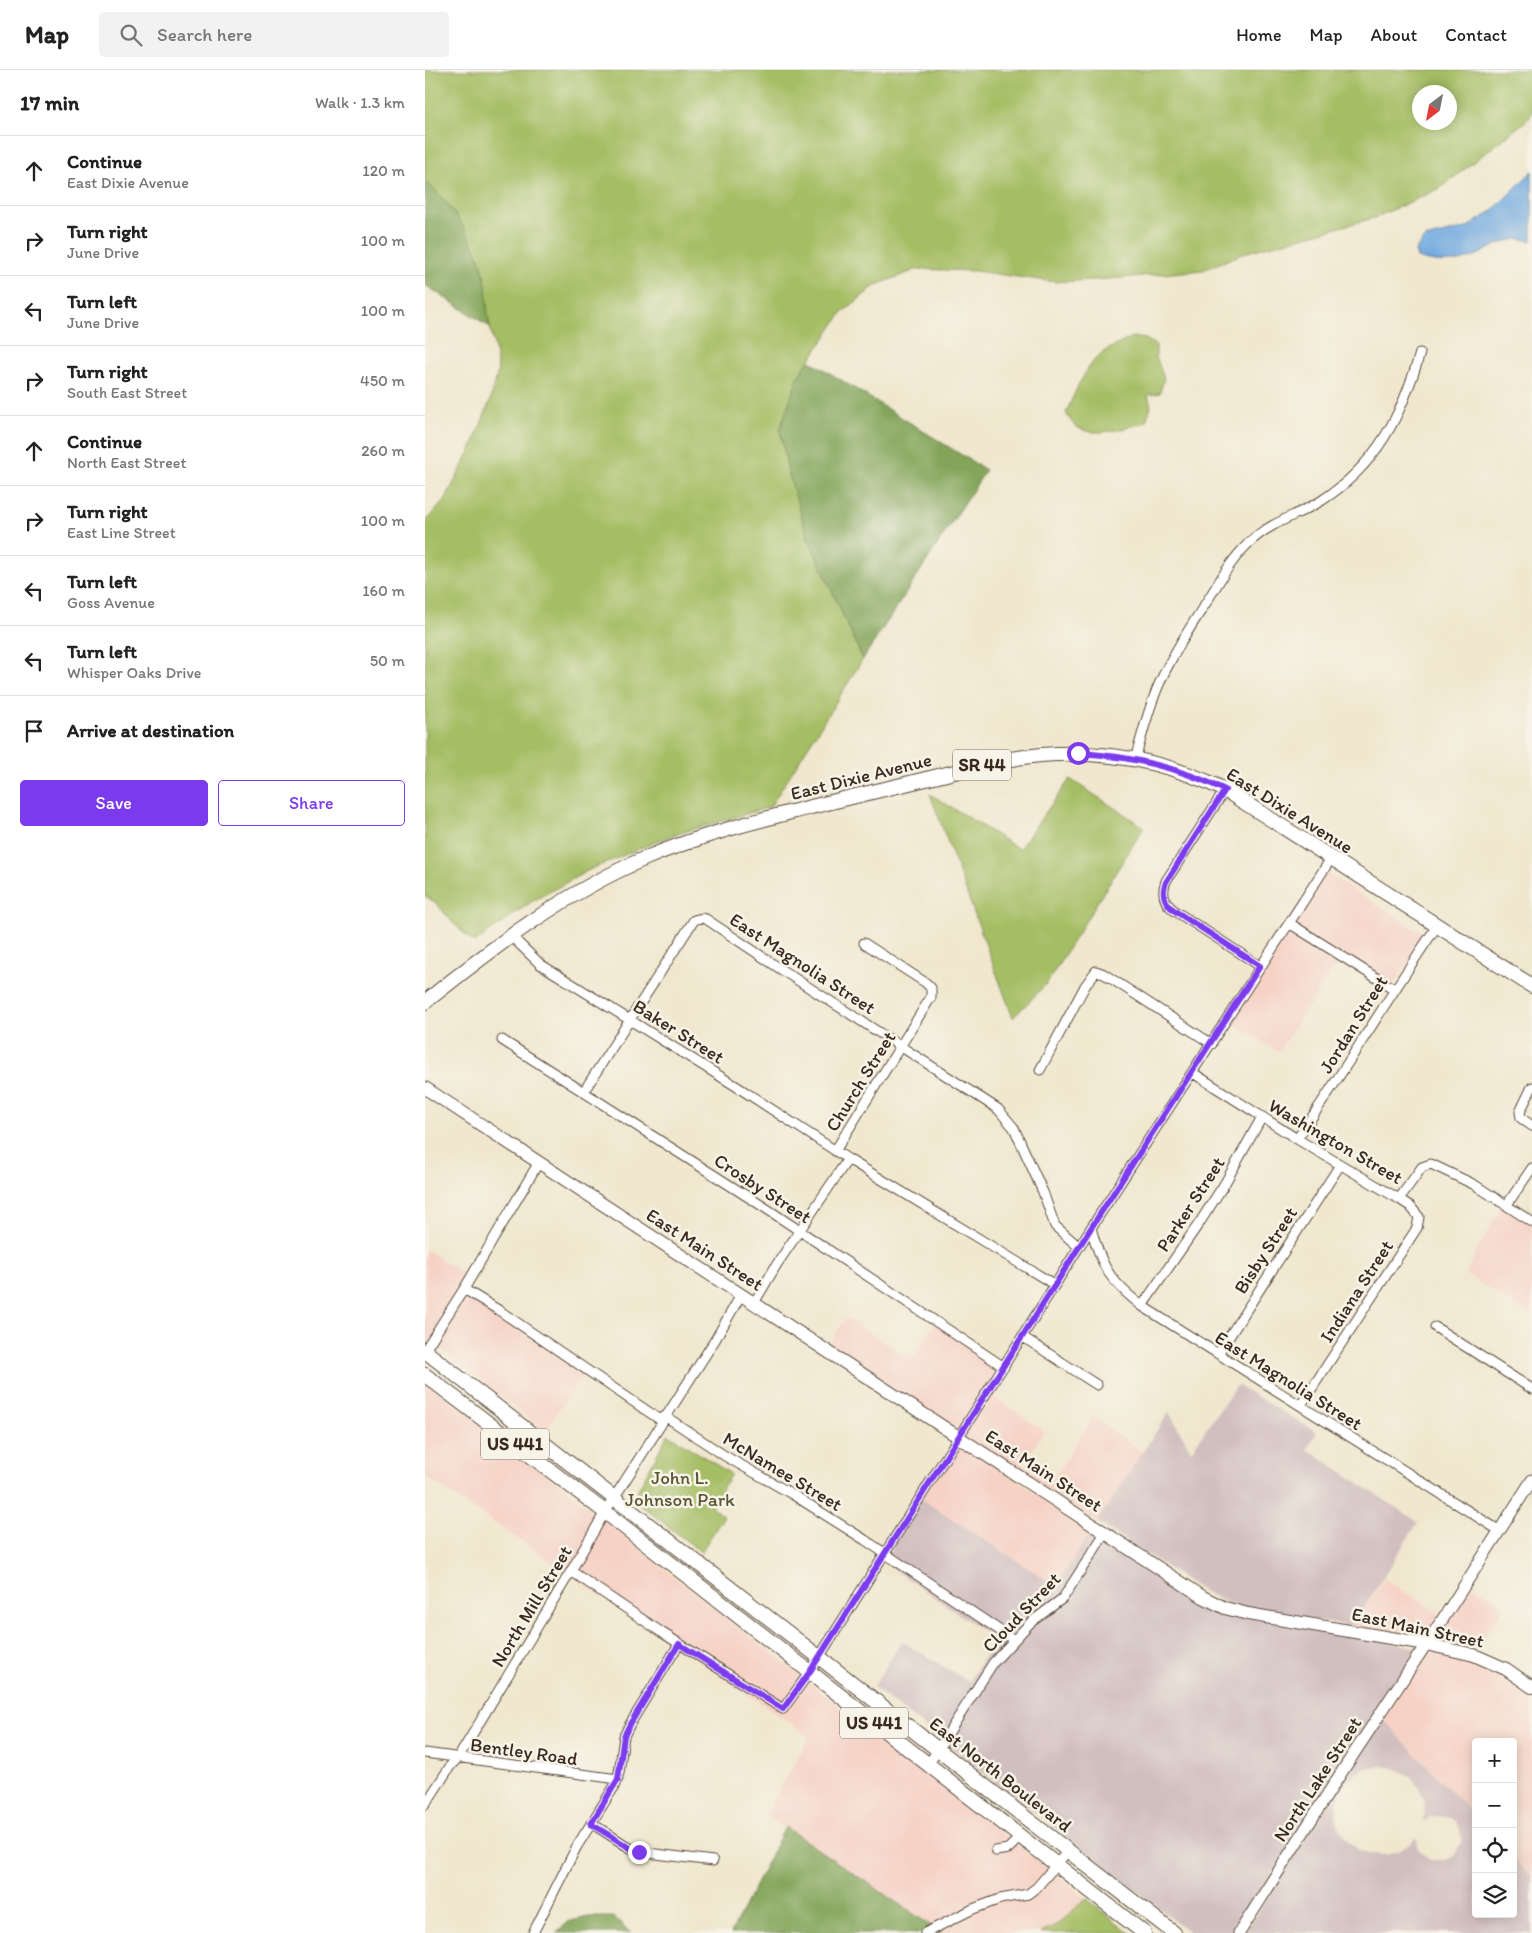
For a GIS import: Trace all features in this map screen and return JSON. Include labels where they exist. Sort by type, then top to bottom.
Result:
[{"type":"main road","name":"East Dixie Avenue","points":[[425,1002],[510,935],[565,899],[626,867],[690,841],[727,829],[980,766],[1022,757],[1078,753],[1135,759],[1175,769],[1225,790],[1532,986]]},
{"type":"main road","name":"East Main Street","points":[[425,1088],[1203,1597],[1225,1608],[1248,1614],[1426,1644],[1474,1655],[1506,1669],[1532,1687]]},
{"type":"main road","name":"East North Boulevard","points":[[425,1350],[1174,1933]]},
{"type":"main road","name":"East North Boulevard","points":[[425,1375],[605,1512],[1144,1933]]},
{"type":"street","points":[[1135,759],[1160,681],[1174,654],[1226,570],[1238,554],[1263,531],[1281,520],[1321,501],[1364,467],[1396,418],[1409,388],[1420,353]]},
{"type":"street","points":[[1225,790],[1166,882],[1163,894],[1168,906],[1260,966]]},
{"type":"street","points":[[571,1571],[679,1644],[783,1709],[809,1673],[1091,1228],[1332,857]]},
{"type":"street","name":"East Magnolia Street","points":[[630,1019],[694,920],[706,919],[998,1109],[1014,1128],[1025,1150],[1055,1226],[1079,1248]]},
{"type":"street","points":[[1289,923],[1394,989]]},
{"type":"street","name":"Jordan Street","points":[[1297,1139],[1437,926]]},
{"type":"street","name":"Baker Street","points":[[510,935],[540,964],[739,1088],[835,1151]]},
{"type":"street","name":"Church Street","points":[[754,1303],[799,1231],[848,1159],[835,1151],[931,996],[931,988],[917,976],[864,943]]},
{"type":"street","points":[[1040,1070],[1085,986],[1096,971],[1112,979],[1212,1044]]},
{"type":"street","points":[[584,1091],[630,1019]]},
{"type":"street","name":"Crosby Street","points":[[502,1040],[799,1231],[1004,1367]]},
{"type":"street","name":"Washington Street","points":[[1193,1073],[1297,1139],[1399,1199],[1422,1166],[1431,1164],[1457,1175],[1532,1222]]},
{"type":"street","points":[[1532,1087],[1520,1112],[1521,1118],[1532,1126]]},
{"type":"street","name":"Parker Street","points":[[1142,1306],[1205,1214],[1262,1117]]},
{"type":"street","points":[[848,1159],[1055,1285]]},
{"type":"street","points":[[425,1350],[464,1290],[539,1162]]},
{"type":"street","name":"Bisby Street","points":[[1218,1354],[1340,1164]]},
{"type":"street","points":[[1506,1206],[1532,1168]]},
{"type":"street","name":"Indiana Street","points":[[1301,1405],[1417,1228],[1419,1217],[1417,1213],[1399,1199]]},
{"type":"street","name":"East Magnolia Street","points":[[1091,1228],[1097,1251],[1109,1274],[1121,1290],[1142,1306],[1500,1531]]},
{"type":"street","name":"McNamee Street","points":[[464,1290],[507,1316],[663,1419],[800,1499],[885,1553],[1014,1640]]},
{"type":"street","name":"North Mill Street","points":[[425,1805],[451,1764],[458,1758],[613,1498],[715,1340],[741,1295]]},
{"type":"street","points":[[1435,1327],[1532,1389]]},
{"type":"street","points":[[1023,1337],[1097,1384]]},
{"type":"street","name":"North Lake Street","points":[[1239,1933],[1532,1480]]},
{"type":"street","name":"Cloud Street","points":[[928,1765],[979,1683],[1014,1640],[1030,1624],[1063,1598],[1105,1533]]},
{"type":"street","points":[[533,1933],[555,1887],[618,1779],[621,1753],[627,1730],[679,1644]]},
{"type":"street","name":"Bentley Road","points":[[425,1753],[618,1779]]},
{"type":"street","points":[[591,1824],[639,1852],[713,1862]]},
{"type":"street","points":[[996,1851],[1008,1849],[1020,1837]]},
{"type":"street","points":[[925,1933],[973,1908],[1000,1899],[1028,1894],[1057,1866],[1068,1851]]},
{"type":"shaded area","points":[[1325,872],[1424,935],[1392,988],[1340,958],[1278,1052],[1231,1021]]},
{"type":"shaded area","points":[[1502,1206],[1532,1226],[1532,1316],[1466,1274],[1477,1250]]},
{"type":"shaded area","points":[[425,1249],[469,1278],[460,1294],[584,1372],[545,1431],[425,1337]]},
{"type":"shaded area","points":[[846,1318],[912,1360],[935,1323],[1003,1369],[988,1393],[1044,1431],[1022,1465],[1050,1484],[1093,1417],[1143,1452],[1097,1522],[828,1346]]},
{"type":"shaded area","points":[[425,1381],[525,1457],[724,1616],[1086,1898],[1061,1922],[1041,1933],[942,1933],[766,1815],[810,1736],[425,1476]]},
{"type":"shaded area","points":[[1237,1385],[1317,1432],[1307,1449],[1418,1522],[1352,1627],[1250,1610],[1227,1603],[1206,1593],[1097,1522],[1169,1412],[1191,1451]]},
{"type":"shaded area","points":[[957,1441],[1092,1530],[1056,1586],[920,1498]]},
{"type":"shaded area","points":[[920,1498],[1056,1586],[1092,1530],[1201,1601],[1418,1648],[1234,1933],[1191,1933],[873,1687],[902,1641],[969,1682],[995,1639],[884,1562]]},
{"type":"shaded area","points":[[1384,1579],[1441,1614],[1424,1639],[1352,1627]]},
{"type":"shaded area","points":[[1471,1584],[1504,1605],[1475,1650],[1433,1641]]},
{"type":"shaded area","points":[[1427,1650],[1472,1659],[1503,1673],[1532,1693],[1532,1878],[1517,1862],[1517,1738],[1472,1738],[1472,1814],[1382,1718]]},
{"type":"shaded area","points":[[1382,1718],[1472,1814],[1472,1918],[1517,1918],[1517,1862],[1532,1878],[1532,1933],[1244,1933]],"holes":[[[1381,1766],[1395,1768],[1410,1776],[1419,1788],[1425,1802],[1423,1822],[1430,1817],[1450,1818],[1456,1822],[1460,1829],[1461,1842],[1454,1856],[1446,1860],[1431,1860],[1419,1850],[1416,1837],[1399,1851],[1386,1855],[1372,1854],[1359,1850],[1349,1842],[1341,1831],[1336,1817],[1337,1802],[1343,1787],[1353,1775],[1367,1768]]]},
{"type":"green space","points":[[425,70],[1532,70],[1532,113],[1526,121],[1439,189],[1374,218],[1247,252],[1203,270],[1056,282],[974,271],[918,269],[876,285],[842,313],[798,377],[780,429],[788,471],[808,538],[863,659],[770,807],[670,836],[589,870],[531,902],[474,943],[436,903],[425,896],[425,523],[445,500],[472,447],[490,401],[498,371],[487,315],[484,274],[476,250],[460,222],[425,181]]},
{"type":"green space","points":[[425,181],[444,199],[453,211],[475,248],[484,273],[490,327],[425,285]]},
{"type":"green space","points":[[1132,337],[1146,339],[1156,345],[1156,357],[1164,378],[1160,393],[1148,395],[1151,406],[1146,422],[1101,432],[1083,430],[1075,426],[1066,413],[1087,370],[1098,356]]},
{"type":"green space","points":[[809,360],[986,470],[863,659],[808,538],[788,471],[780,429],[798,377]]},
{"type":"green space","points":[[1070,779],[1144,827],[1047,983],[1013,1018],[930,794],[1019,849]]},
{"type":"green space","name":"John L. Johnson Park","points":[[668,1434],[731,1474],[711,1507],[724,1516],[701,1552],[633,1499]]},
{"type":"green space","points":[[785,1827],[942,1933],[731,1933]]},
{"type":"green space","points":[[1086,1898],[1130,1933],[1041,1933],[1061,1922]]},
{"type":"green space","points":[[588,1917],[614,1917],[631,1933],[557,1933],[566,1922]]},
{"type":"water","points":[[1532,171],[1532,241],[1522,239],[1504,242],[1472,257],[1458,261],[1434,262],[1417,258],[1415,251],[1424,238],[1466,228],[1492,211]]},
{"type":"route","points":[[639,1852],[591,1824],[618,1779],[624,1736],[679,1644],[783,1709],[809,1673],[1091,1228],[1193,1073],[1260,966],[1168,906],[1163,894],[1166,882],[1225,790],[1195,776],[1150,762],[1115,756],[1078,753]]}]
